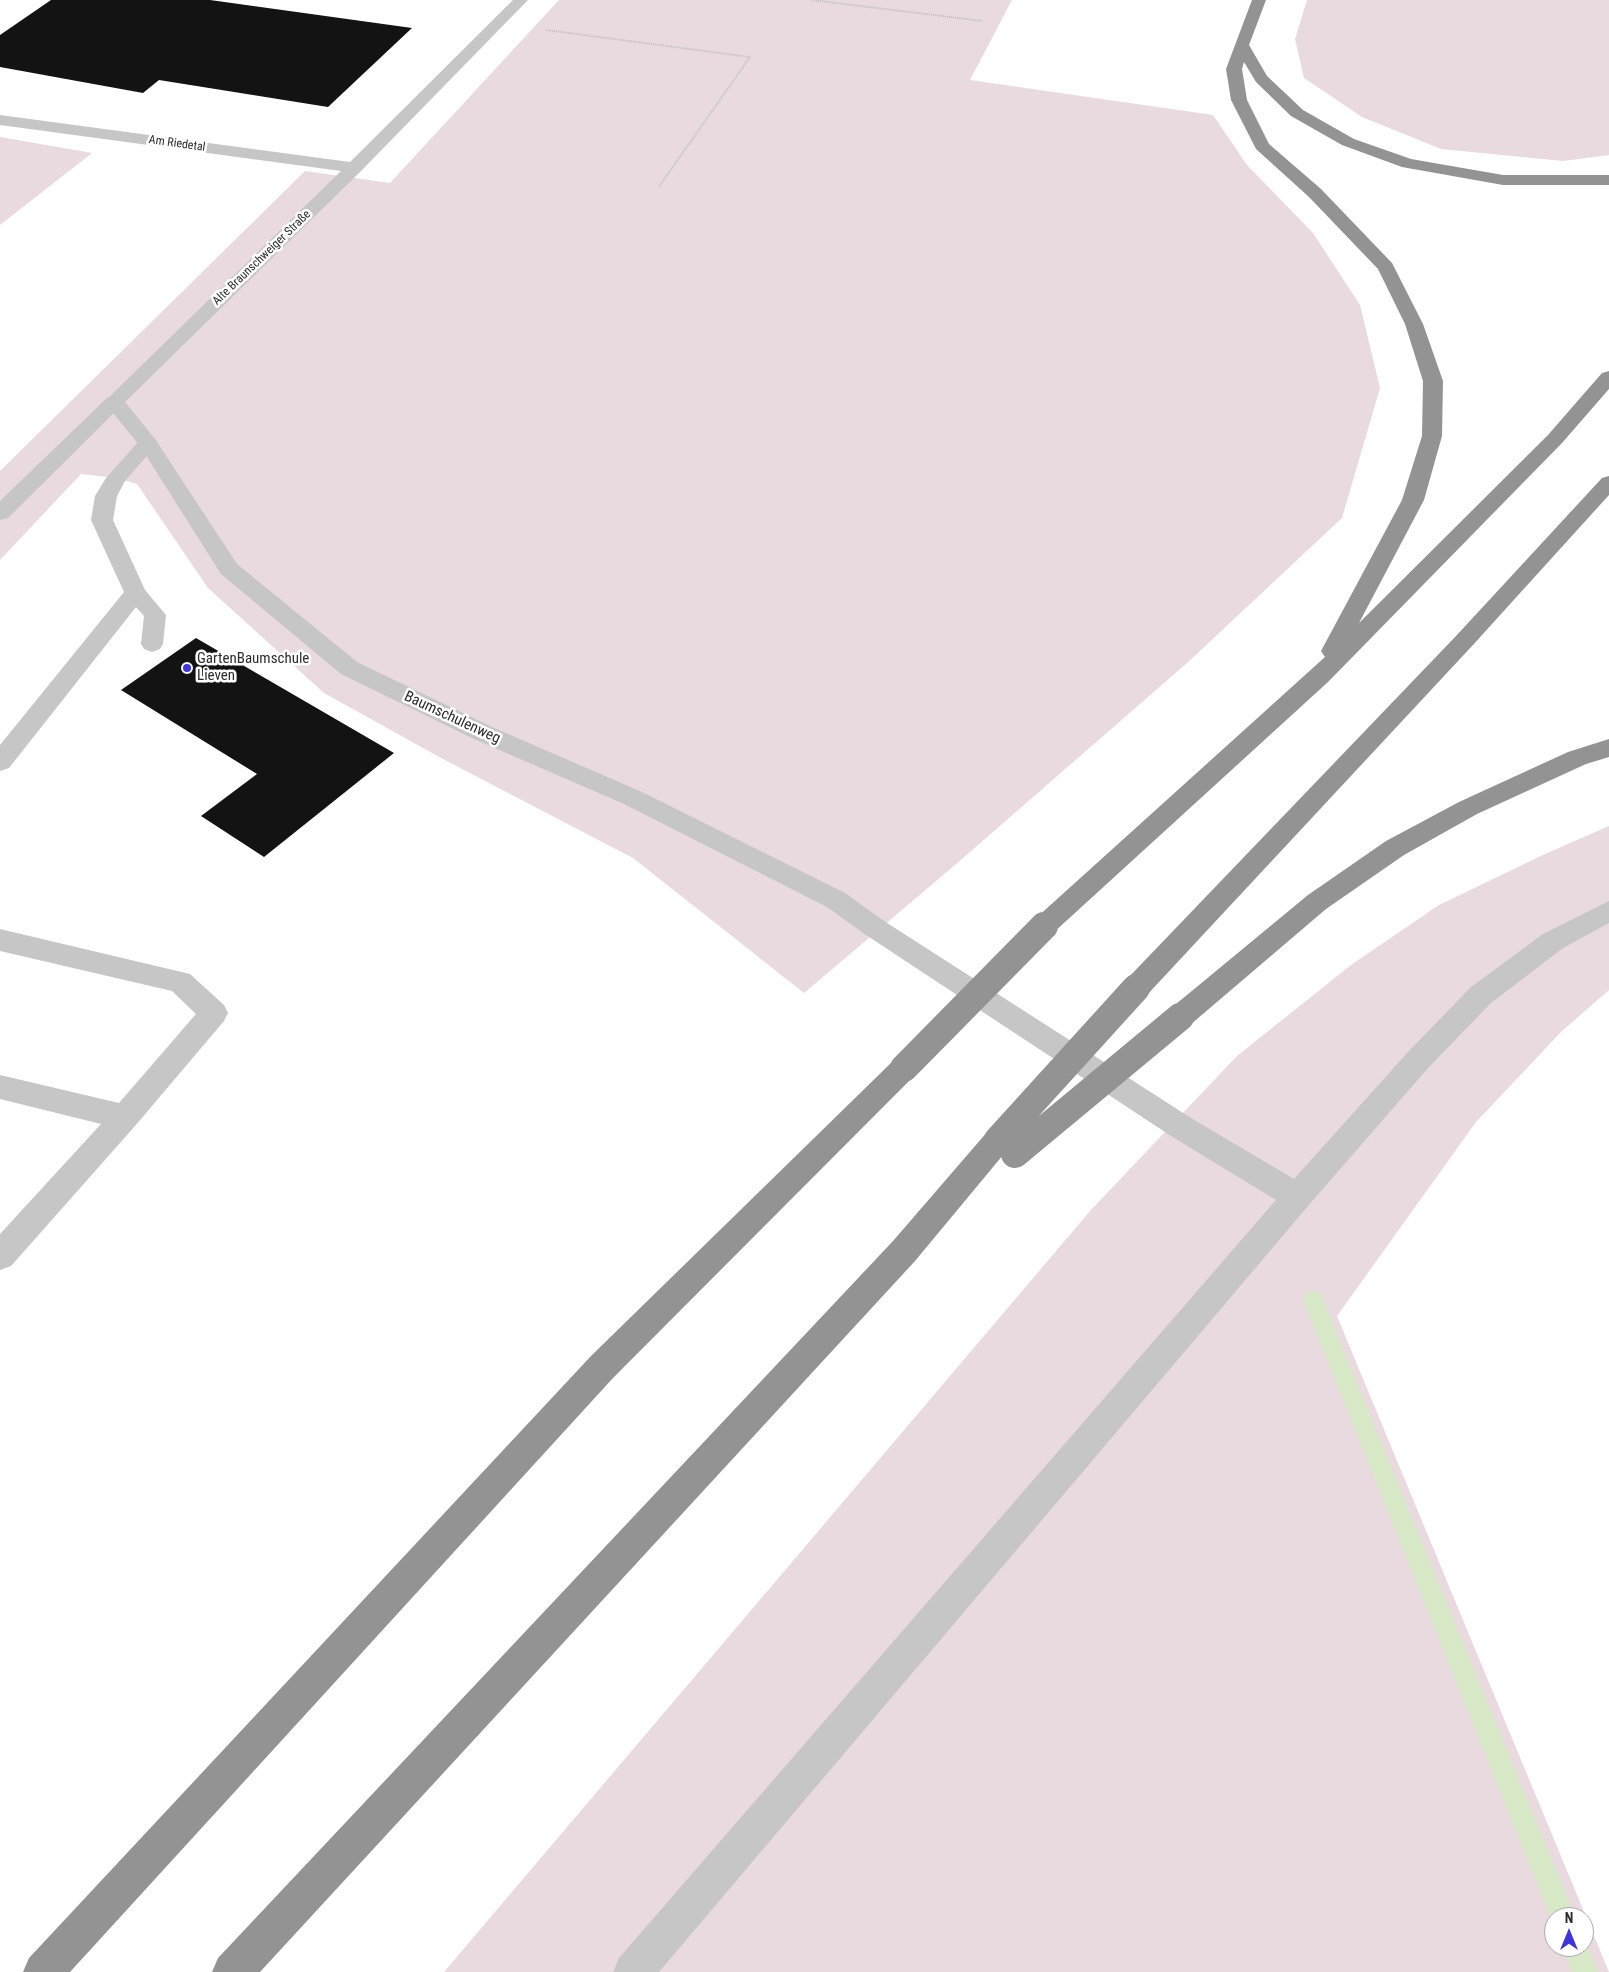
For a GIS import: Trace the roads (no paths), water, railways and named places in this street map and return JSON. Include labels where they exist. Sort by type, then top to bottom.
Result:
[{"type":"highway","points":[[1259,0],[1241,45],[1234,69],[1239,100],[1262,146],[1315,193],[1386,267],[1414,324],[1433,382],[1432,436],[1413,500],[1320,676]]},
{"type":"highway","points":[[1241,45],[1261,79],[1297,113],[1348,142],[1408,163],[1503,180],[1609,180]]},
{"type":"highway","points":[[43,1972],[602,1367],[904,1068],[1044,926],[1320,676],[1555,439],[1609,377]]},
{"type":"highway","points":[[232,1972],[904,1251],[1007,1147],[1136,988],[1458,648],[1609,482]]},
{"type":"highway","points":[[1007,1147],[1180,1017],[1317,902],[1395,848],[1468,808],[1577,758],[1609,748]]},
{"type":"street","name":"Alte Braunschweiger Straße","points":[[0,513],[354,168],[521,0]]},
{"type":"street","name":"Am Riedetal","points":[[0,120],[354,168]]},
{"type":"street","name":"Baumschulenweg","points":[[114,402],[148,443],[229,569],[350,668],[483,733],[633,798],[836,900],[875,928],[1181,1127],[1297,1197]]},
{"type":"street","points":[[148,443],[116,478],[106,496],[102,520],[135,593],[155,615],[152,644]]},
{"type":"street","points":[[0,762],[135,593]]},
{"type":"street","points":[[633,1972],[1297,1197],[1418,1060],[1481,995],[1553,941],[1609,911]]},
{"type":"street","points":[[0,940],[180,982],[214,1013],[125,1117],[0,1256]]},
{"type":"street","points":[[0,1087],[125,1117]]},
{"type":"waterway","points":[[1313,1300],[1558,1907]]},
{"type":"waterway","points":[[1579,1957],[1585,1972]]},
{"type":"place","name":"GartenBaumschule Lieven","points":[[187,668]]}]
